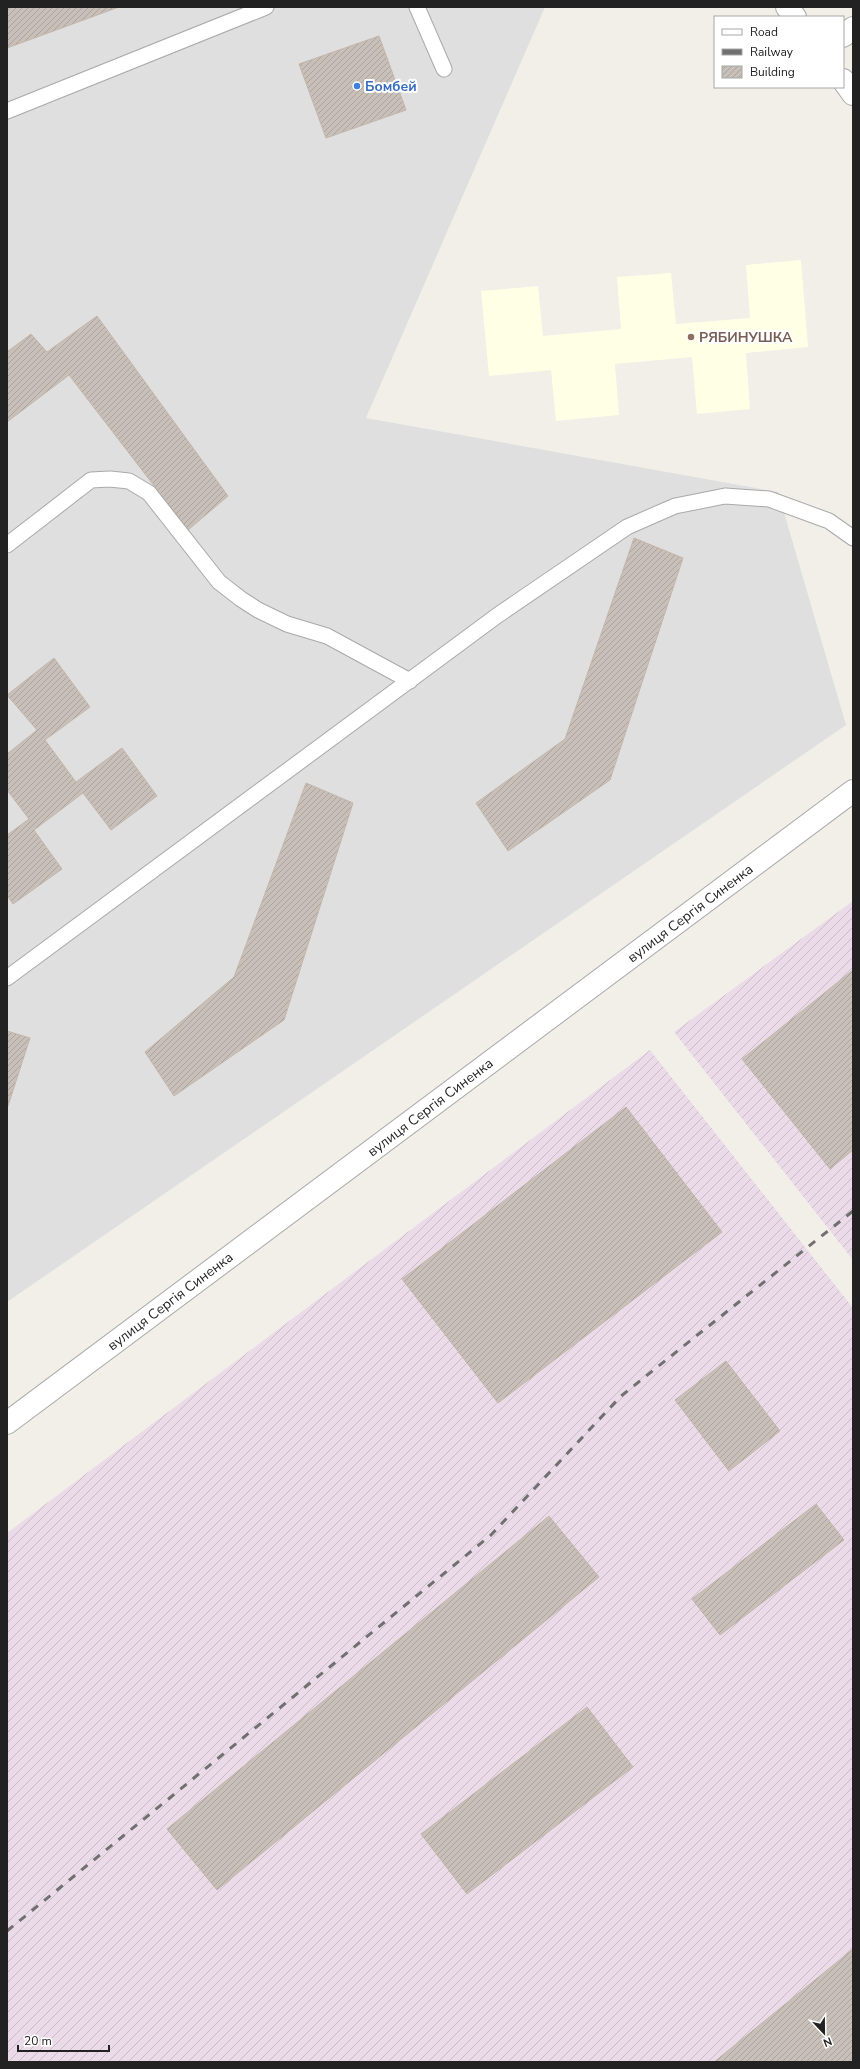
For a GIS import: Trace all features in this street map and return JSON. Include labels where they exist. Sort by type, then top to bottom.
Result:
[{"type":"street","points":[[787,7],[794,16]]},
{"type":"street","points":[[844,35],[853,28]]},
{"type":"street","points":[[844,81],[853,94]]},
{"type":"street","name":"вулиця Сергія Синенка","points":[[7,1423],[853,791]]},
{"type":"lane","points":[[7,111],[266,7]]},
{"type":"lane","points":[[417,7],[444,69]]},
{"type":"lane","points":[[7,545],[91,480],[110,479],[129,482],[149,493],[220,582],[241,599],[258,610],[287,624],[327,636],[410,681]]},
{"type":"lane","points":[[7,978],[498,615],[627,527],[675,506],[725,496],[769,499],[829,521],[853,538]]},
{"type":"shaded area","points":[[7,7],[545,7],[366,418],[778,492],[846,725],[7,1302]]},
{"type":"shaded area","points":[[801,260],[808,347],[746,353],[750,409],[697,414],[692,357],[615,364],[619,415],[556,421],[551,370],[489,376],[481,291],[538,286],[543,336],[621,329],[617,277],[671,273],[676,324],[750,318],[746,265]]},
{"type":"shaded area","points":[[853,901],[853,1260],[674,1032]]},
{"type":"shaded area","points":[[650,1050],[853,1308],[853,2062],[7,2062],[7,1533]]},
{"type":"building","points":[[7,7],[119,7],[7,48]]},
{"type":"building","points":[[379,36],[406,110],[326,138],[299,64]]},
{"type":"building","points":[[97,316],[228,496],[188,530],[69,375],[7,422],[7,352],[31,334],[47,352]]},
{"type":"building","points":[[634,538],[683,558],[610,780],[508,851],[476,803],[565,739]]},
{"type":"building","points":[[54,658],[90,707],[45,740],[76,782],[122,748],[157,796],[111,830],[83,793],[34,830],[62,869],[13,904],[7,895],[7,835],[29,819],[7,790],[7,754],[37,730],[7,695]]},
{"type":"building","points":[[306,783],[353,803],[284,1020],[174,1096],[145,1052],[234,977]]},
{"type":"building","points":[[853,970],[853,1150],[830,1169],[742,1059]]},
{"type":"building","points":[[7,1031],[30,1038],[7,1109]]},
{"type":"building","points":[[626,1107],[722,1232],[498,1403],[402,1279]]},
{"type":"building","points":[[726,1361],[780,1431],[729,1471],[675,1400]]},
{"type":"building","points":[[816,1504],[844,1540],[720,1635],[692,1599]]},
{"type":"building","points":[[549,1516],[599,1577],[217,1890],[167,1829]]},
{"type":"building","points":[[587,1707],[633,1767],[467,1894],[421,1834]]},
{"type":"building","points":[[853,1949],[853,2062],[714,2062]]},
{"type":"railway","points":[[7,1931],[491,1535],[621,1396],[853,1211]]},
{"type":"place","name":"Бомбей","points":[[357,86]]},
{"type":"place","name":"РЯБИНУШКА","points":[[691,337]]}]
